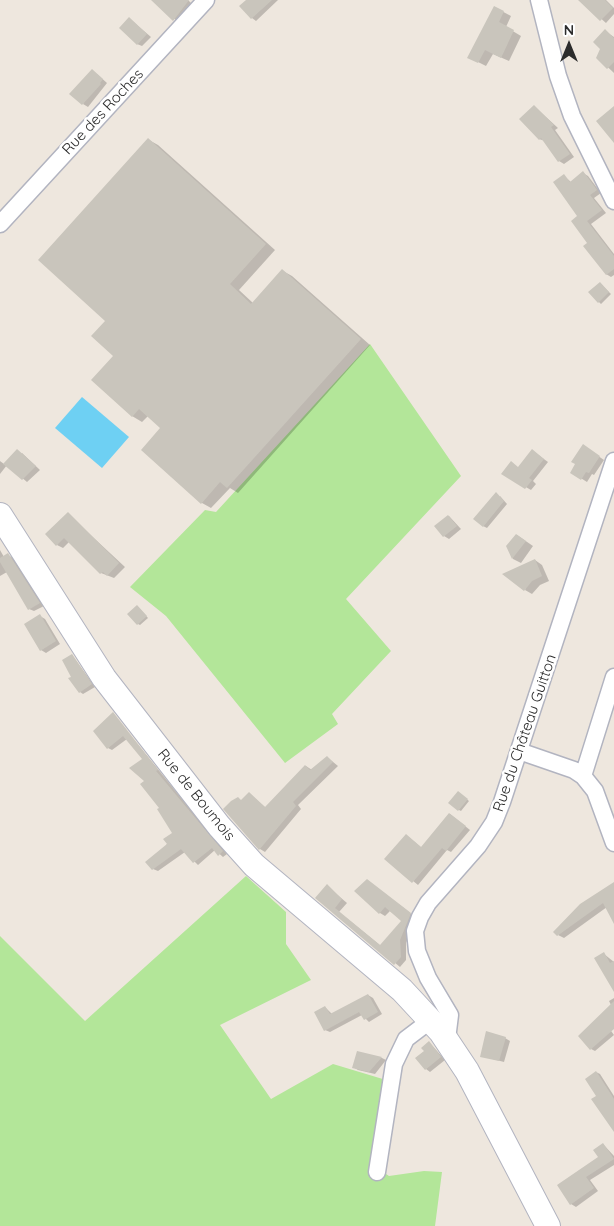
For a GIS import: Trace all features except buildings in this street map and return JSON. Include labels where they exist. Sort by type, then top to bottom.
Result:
[{"type":"street","name":"Rue des Roches","points":[[0,224],[206,0]]},
{"type":"street","points":[[539,0],[558,76],[572,116],[614,201]]},
{"type":"street","name":"Rue du Château Guitton","points":[[439,1031],[450,1015],[428,978],[417,951],[415,931],[428,903],[478,846],[494,822],[614,461]]},
{"type":"street","name":"Rue de Boumois","points":[[0,516],[104,678],[220,826],[254,865],[402,990],[439,1031],[467,1071],[548,1226]]},
{"type":"street","points":[[583,776],[614,677]]},
{"type":"street","points":[[519,751],[574,770],[583,776],[595,791],[614,843]]},
{"type":"street","points":[[377,1172],[394,1064],[406,1039],[439,1031]]},
{"type":"green space","points":[[370,344],[461,476],[346,599],[391,651],[332,714],[338,724],[285,763],[166,616],[130,587],[205,510],[216,512]]},
{"type":"green space","points":[[246,876],[286,912],[286,944],[311,980],[220,1025],[271,1099],[333,1064],[386,1080],[373,1165],[389,1176],[424,1171],[442,1172],[435,1226],[0,1226],[0,936],[85,1021]]},
{"type":"water","points":[[82,397],[129,437],[102,468],[55,428]]}]
